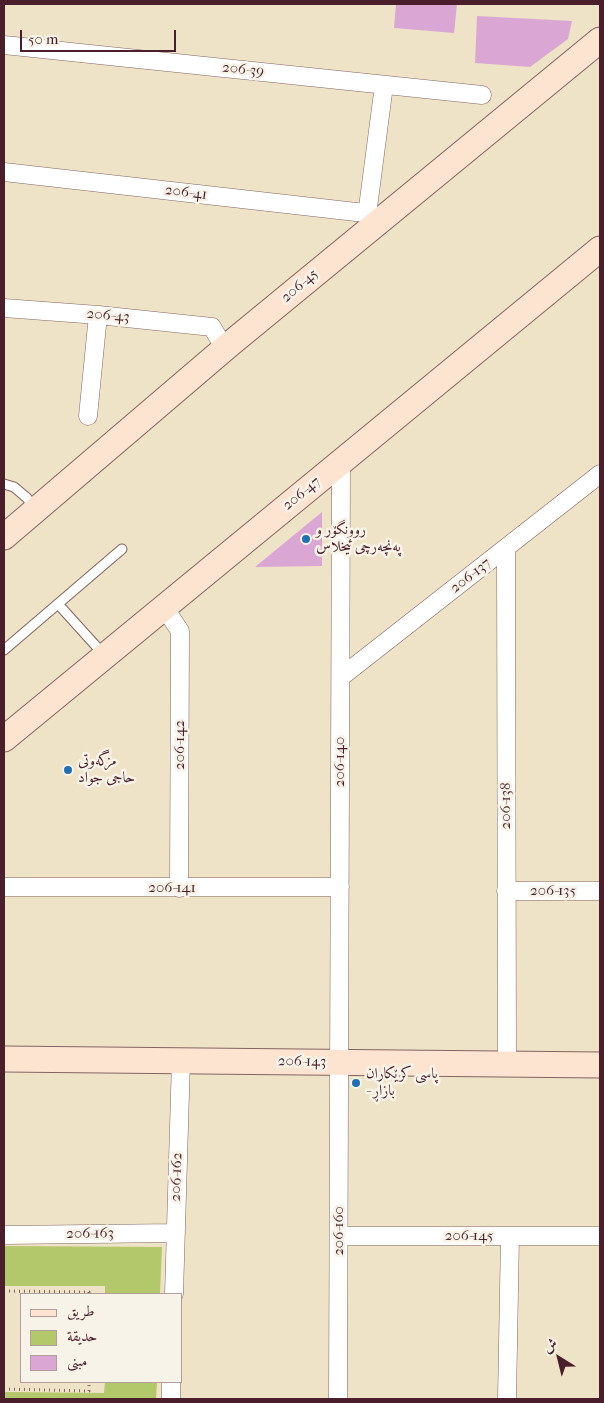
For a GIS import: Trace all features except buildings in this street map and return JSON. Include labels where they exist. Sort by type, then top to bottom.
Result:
[{"type":"street","name":"206-45","points":[[4,537],[230,344],[370,221],[600,40]]},
{"type":"street","name":"206-39","points":[[4,45],[482,95]]},
{"type":"street","points":[[370,221],[384,85]]},
{"type":"street","name":"206-41","points":[[4,172],[365,214],[370,221]]},
{"type":"street","name":"206-47","points":[[4,739],[600,249]]},
{"type":"street","name":"206-43","points":[[4,308],[98,315],[212,327],[219,339],[230,344]]},
{"type":"street","points":[[88,416],[98,315]]},
{"type":"street","name":"206-140","points":[[339,1062],[341,461]]},
{"type":"street","name":"206-137","points":[[341,677],[600,474]]},
{"type":"street","name":"206-138","points":[[506,548],[507,1064]]},
{"type":"street","name":"206-142","points":[[164,607],[180,631],[179,888]]},
{"type":"street","name":"206-141","points":[[4,887],[340,888]]},
{"type":"street","name":"206-135","points":[[506,891],[600,891]]},
{"type":"street","name":"206-143","points":[[4,1059],[600,1065]]},
{"type":"street","name":"206-162","points":[[174,1293],[180,1060]]},
{"type":"street","name":"206-160","points":[[338,1399],[339,1062]]},
{"type":"street","name":"206-163","points":[[4,1235],[176,1233]]},
{"type":"street","name":"206-145","points":[[339,1236],[600,1236]]},
{"type":"street","points":[[507,1399],[510,1236]]},
{"type":"street","points":[[171,1399],[172,1383]]},
{"type":"lane","points":[[4,484],[14,487],[27,498],[36,510]]},
{"type":"lane","points":[[4,650],[122,549]]},
{"type":"lane","points":[[58,604],[105,656]]},
{"type":"path","points":[[4,1291],[89,1293]]},
{"type":"path","points":[[4,1388],[89,1391],[89,1383]]},
{"type":"green space","points":[[4,1246],[162,1247],[160,1293],[105,1293],[105,1286],[4,1286]]},
{"type":"green space","points":[[105,1383],[157,1383],[156,1399],[4,1399],[4,1392],[104,1393]]},
{"type":"place","name":"روونگۆر و په‌نچه‌رچی ئیخلاس","points":[[306,539]]},
{"type":"place","name":"مزگەوتی حاجی جواد","points":[[68,770]]},
{"type":"place","name":"پاسی کرێکاران - بازاڕ","points":[[356,1083]]}]
